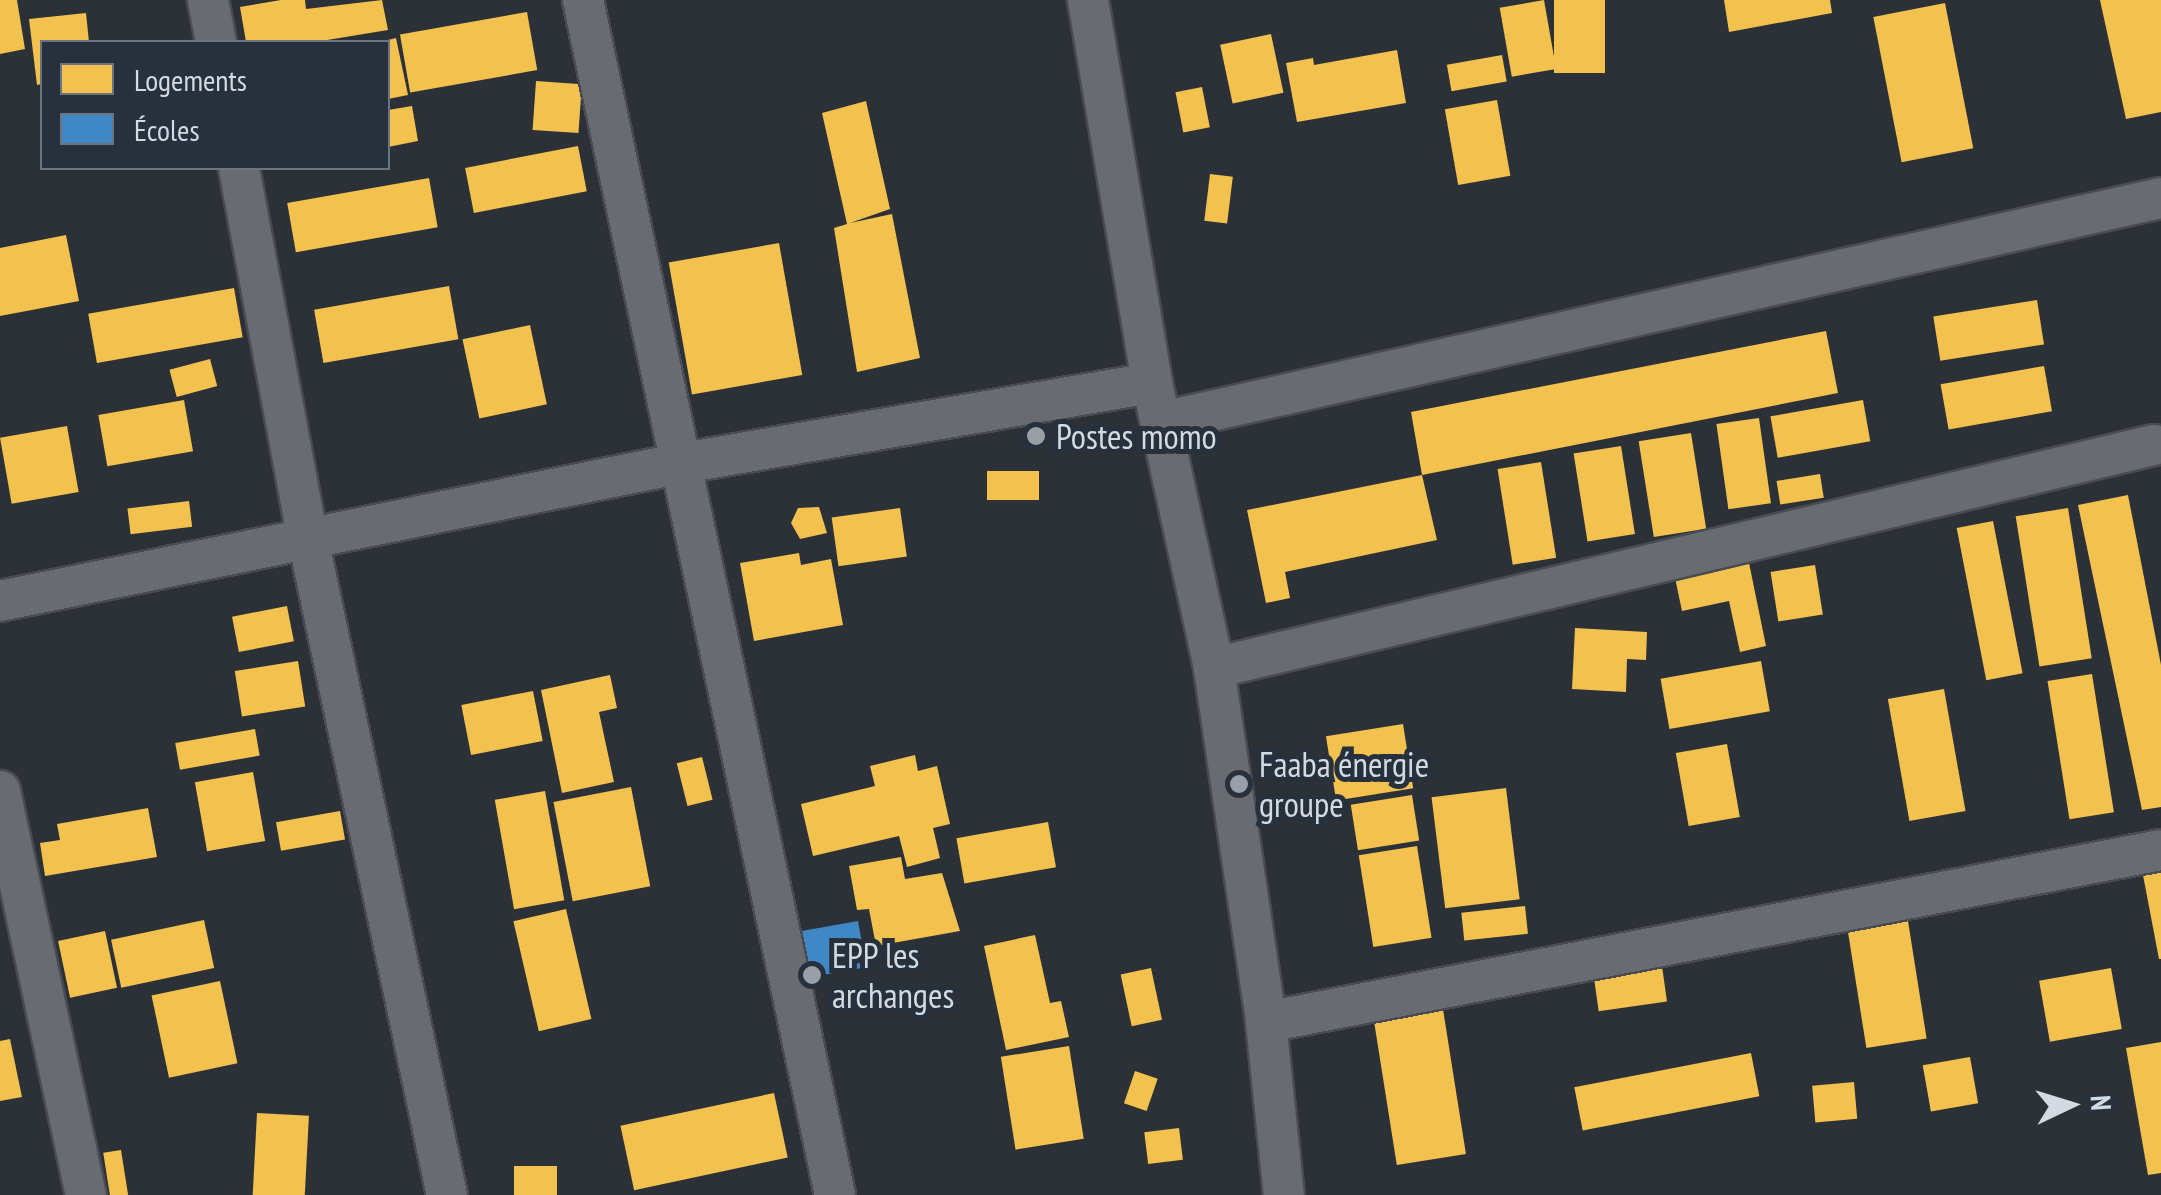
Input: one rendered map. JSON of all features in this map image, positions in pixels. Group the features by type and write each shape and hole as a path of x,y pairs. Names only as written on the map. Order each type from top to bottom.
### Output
{"street":[{"path":"208,0 216,40"},
{"path":"583,0 677,464 834,1195"},
{"path":"1088,0 1152,383 1214,668 1266,1022 1284,1195"},
{"path":"239,170 308,538 447,1195"},
{"path":"1162,422 2161,198"},
{"path":"0,601 677,464 1152,383"},
{"path":"1214,668 2154,445"},
{"path":"0,790 86,1195"},
{"path":"1266,1022 2161,850"}],"building: Logements":[{"path":"0,0 17,0 25,49 0,54"},
{"path":"305,0 306,9 382,0 388,30 327,40 246,40 240,7"},
{"path":"1544,0 1556,69 1512,77 1500,8"},
{"path":"1554,0 1605,0 1605,73 1554,73"},
{"path":"1724,0 1830,0 1832,13 1729,32"},
{"path":"2100,0 2161,0 2161,112 2126,119"},
{"path":"1945,3 1973,148 1902,162 1873,17"},
{"path":"527,12 537,70 410,93 400,34"},
{"path":"86,13 89,40 40,40 37,85 29,19"},
{"path":"1271,34 1283,93 1233,104 1220,45"},
{"path":"396,38 408,95 390,99 390,40"},
{"path":"1397,50 1406,103 1297,122 1286,63 1313,58 1314,65"},
{"path":"1502,55 1507,82 1452,91 1447,65"},
{"path":"536,81 582,84 578,133 533,130"},
{"path":"1202,87 1210,127 1183,132 1175,92"},
{"path":"1497,100 1510,176 1458,185 1445,109"},
{"path":"866,101 890,209 850,223 892,214 920,358 857,372 834,228 847,224 822,113"},
{"path":"412,106 418,141 390,147 390,110"},
{"path":"578,146 587,191 474,213 465,168"},
{"path":"1210,174 1233,177 1227,223 1204,221"},
{"path":"429,178 438,227 296,252 287,203"},
{"path":"66,235 79,301 0,316 0,248"},
{"path":"779,243 802,375 692,394 669,262"},
{"path":"449,286 458,339 323,363 314,310"},
{"path":"234,288 243,337 97,363 88,314"},
{"path":"2037,300 2044,344 1940,361 1933,316"},
{"path":"530,325 547,404 479,419 463,339"},
{"path":"1826,331 1838,393 1422,475 1411,412"},
{"path":"210,359 217,386 177,397 169,370"},
{"path":"2044,366 2052,411 1949,430 1941,384"},
{"path":"184,400 193,451 107,466 98,415"},
{"path":"1863,400 1870,441 1778,458 1770,416"},
{"path":"1759,418 1771,503 1728,509 1716,424"},
{"path":"67,426 79,492 12,504 0,438"},
{"path":"1691,433 1706,529 1654,537 1639,441"},
{"path":"1621,446 1635,534 1588,541 1574,454"},
{"path":"1541,462 1556,558 1513,565 1498,469"},
{"path":"987,471 1039,471 1039,500 987,500"},
{"path":"1820,474 1824,498 1780,505 1777,481"},
{"path":"1422,475 1437,540 1285,572 1290,598 1266,603 1247,510"},
{"path":"2128,495 2161,665 2161,807 2142,810 2078,505"},
{"path":"189,501 192,527 131,534 127,509"},
{"path":"819,507 827,533 800,539 791,523 798,508"},
{"path":"900,508 907,557 838,566 832,518"},
{"path":"2068,508 2092,658 2039,666 2016,516"},
{"path":"1993,521 2023,673 1986,680 1957,528"},
{"path":"799,553 801,565 831,559 843,625 754,641 740,563"},
{"path":"1748,558 1766,646 1740,652 1729,601 1682,611 1674,573"},
{"path":"1815,565 1823,614 1778,621 1771,572"},
{"path":"287,606 294,641 239,652 232,617"},
{"path":"1575,628 1647,632 1646,660 1627,659 1626,692 1572,689"},
{"path":"298,661 305,706 242,716 235,671"},
{"path":"1761,661 1770,711 1669,729 1661,679"},
{"path":"2092,674 2114,812 2069,819 2048,681"},
{"path":"610,675 617,708 599,712 614,782 562,793 541,690"},
{"path":"1944,689 1966,811 1909,821 1888,699"},
{"path":"533,691 543,741 471,755 461,705"},
{"path":"1403,724 1413,788 1336,800 1326,736"},
{"path":"255,729 260,756 180,770 175,743"},
{"path":"1727,744 1740,817 1689,826 1676,753"},
{"path":"915,755 918,771 937,766 950,824 933,828 940,858 907,867 899,836 813,856 801,804 875,786 870,766"},
{"path":"702,757 713,800 687,806 677,763"},
{"path":"253,772 265,841 207,851 195,782"},
{"path":"631,787 650,886 573,901 553,802"},
{"path":"1506,788 1520,899 1445,908 1432,797"},
{"path":"545,791 564,900 514,909 495,800"},
{"path":"1412,795 1419,840 1358,850 1351,805"},
{"path":"148,808 157,857 45,876 40,843 60,840 57,824"},
{"path":"340,811 345,840 281,851 276,822"},
{"path":"1048,822 1056,867 964,883 956,838"},
{"path":"1417,846 1432,938 1373,947 1359,855"},
{"path":"901,857 905,879 942,873 960,931 876,946 869,909 857,910 849,866"},
{"path":"2161,872 2161,959 2159,959 2143,875"},
{"path":"1525,906 1528,934 1464,941 1461,913"},
{"path":"566,909 591,1019 539,1031 513,921"},
{"path":"204,920 214,968 121,988 111,940"},
{"path":"1908,921 1927,1039 1866,1048 1848,931"},
{"path":"105,931 117,988 70,998 58,941"},
{"path":"1035,935 1050,1003 1061,1001 1069,1037 1006,1050 984,946"},
{"path":"1661,959 1667,1002 1599,1011 1593,969"},
{"path":"1151,968 1162,1020 1132,1026 1121,974"},
{"path":"2111,968 2122,1029 2050,1042 2039,981"},
{"path":"220,981 237,1063 169,1078 152,996"},
{"path":"1442,1003 1466,1154 1397,1165 1373,1014"},
{"path":"10,1039 22,1097 0,1101 0,1041"},
{"path":"2161,1042 2161,1173 2148,1175 2126,1048"},
{"path":"1069,1046 1084,1139 1016,1150 1001,1057"},
{"path":"1751,1053 1759,1096 1583,1131 1574,1087"},
{"path":"1970,1057 1978,1103 1931,1112 1923,1065"},
{"path":"1135,1071 1158,1079 1147,1111 1124,1103"},
{"path":"1854,1082 1857,1119 1815,1123 1812,1086"},
{"path":"774,1093 788,1158 634,1190 620,1126"},
{"path":"257,1113 309,1116 305,1195 253,1195"},
{"path":"1179,1128 1183,1160 1148,1164 1144,1132"},
{"path":"121,1150 128,1195 110,1195 103,1153"},
{"path":"514,1166 557,1166 557,1195 514,1195"}],"building: Écoles":[{"path":"858,921 866,967 804,978 796,932"}],"place":[{"name":"Postes momo","path":"1036,436"},
{"name":"Faaba énergie groupe","path":"1239,784"},
{"name":"EPP les archanges","path":"812,975"}]}
